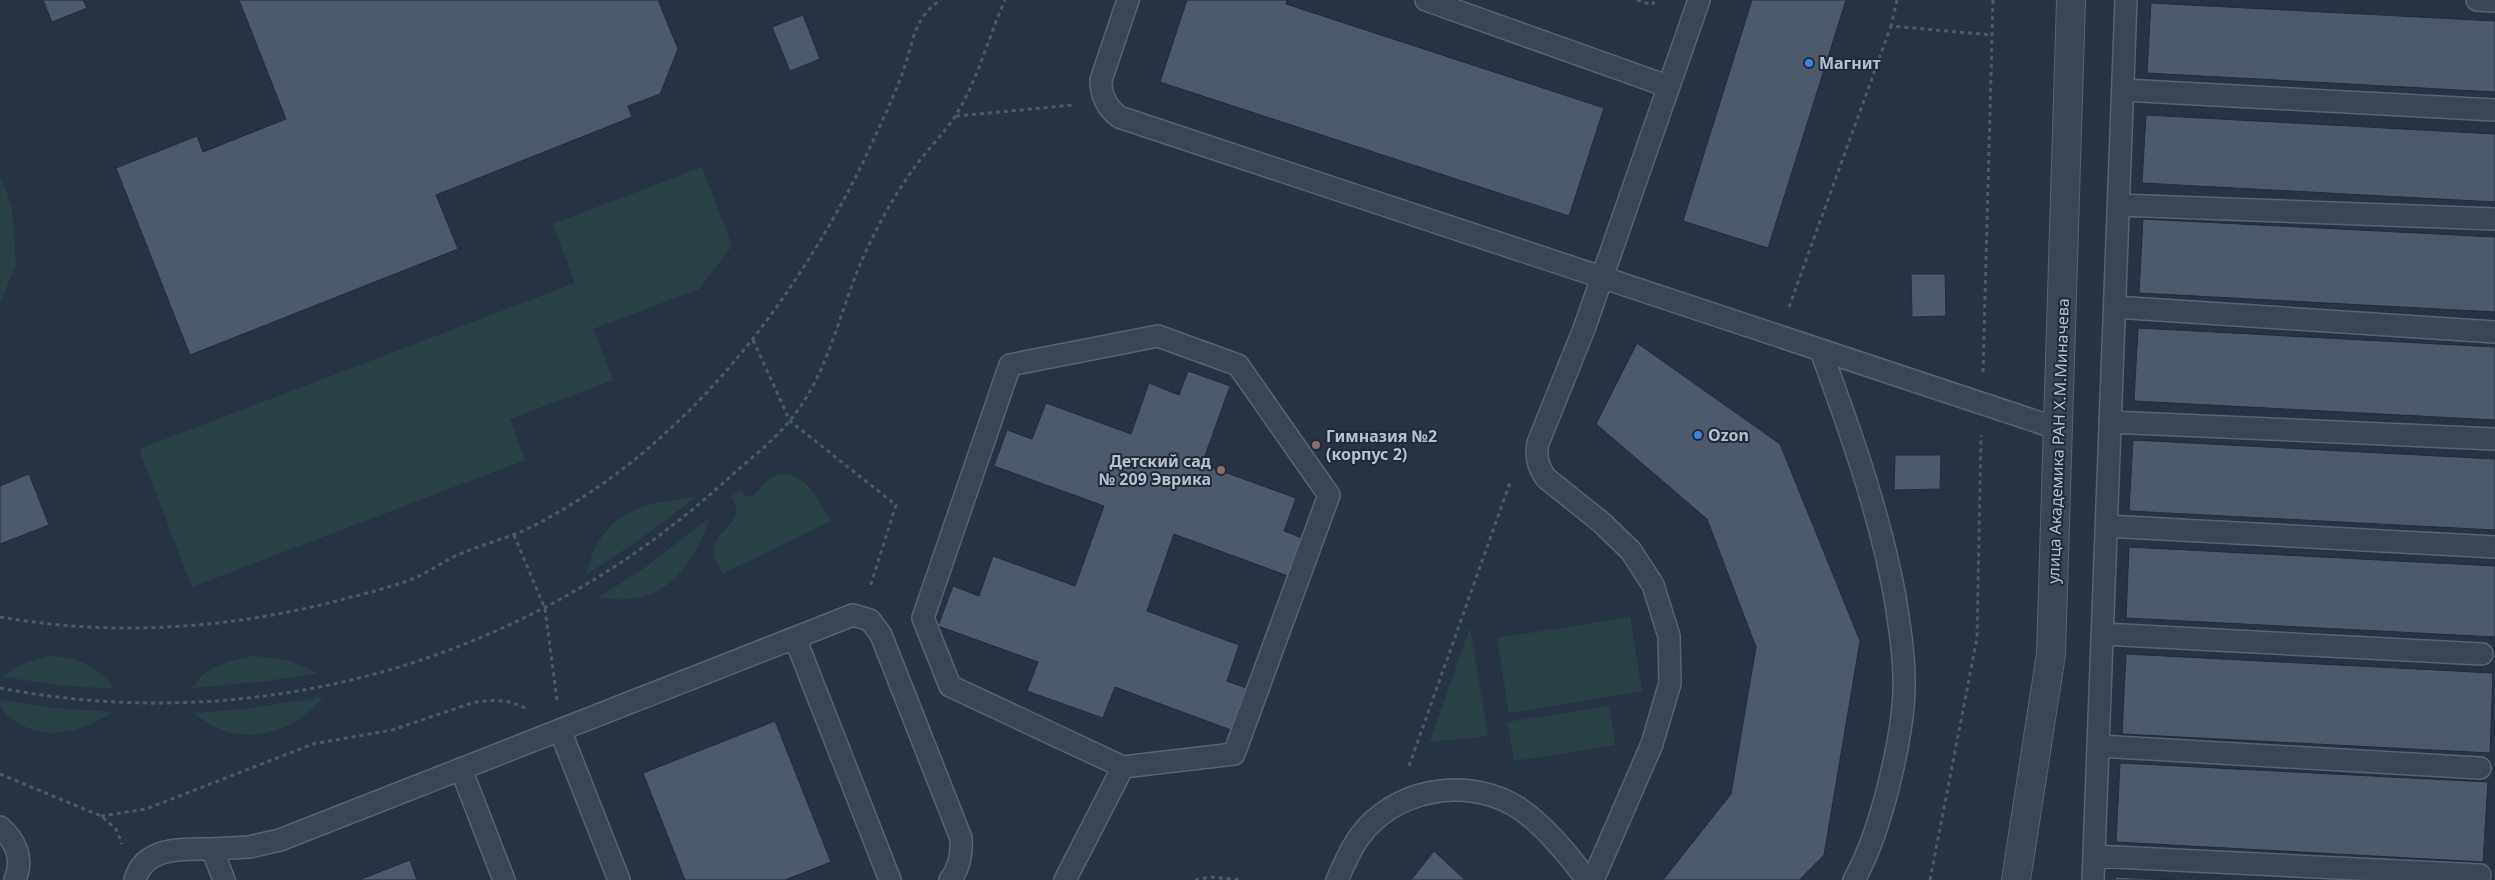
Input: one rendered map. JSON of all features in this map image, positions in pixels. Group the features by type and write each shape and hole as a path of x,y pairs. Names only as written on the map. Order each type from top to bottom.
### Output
{"street":[{"name":"улица Академика РАН Х.М.Миначева","path":"2016,880 2051,654 2071,0"}],"lane":[{"path":"1128,0 1101,80 1104,102 1110,110 1119,116 2059,429"},
{"path":"1426,0 1667,86"},
{"path":"1593,880 1652,744 1670,683 1669,636 1652,585 1631,551 1601,522 1546,478 1537,461 1538,443 1584,329 1667,86 1699,0"},
{"path":"2093,880 2126,0"},
{"path":"2477,0 2495,1"},
{"path":"2123,90 2495,110"},
{"path":"2119,205 2495,219"},
{"path":"2115,307 2495,332"},
{"path":"1158,336 1238,365 1329,495 1234,754 1123,767 950,686 923,618 1010,365 1158,336"},
{"path":"1821,351 1863,464 1876,509 1903,643 1904,691 1899,746 1871,843 1854,880"},
{"path":"2110,422 2495,439"},
{"path":"2106,526 2495,547"},
{"path":"135,880 143,863 153,855 250,847 280,840 853,615 860,616 876,625 881,634 961,838 962,852 957,869 950,880"},
{"path":"2103,634 2482,654"},
{"path":"795,638 890,880"},
{"path":"560,730 619,880"},
{"path":"2098,746 2480,768"},
{"path":"1065,880 1123,767"},
{"path":"461,769 504,880"},
{"path":"1337,880 1359,836 1371,823 1395,806 1424,793 1446,790 1470,790 1490,794 1513,804 1536,822 1587,880"},
{"path":"0,826 9,835 16,847 20,870 15,880"},
{"path":"212,849 224,880"},
{"path":"2094,856 2480,875"}],"path":[{"path":"0,617 28,622 153,628 245,621 297,612 392,586 430,570 452,558 514,535 569,505 640,454 695,406 754,340 785,297 824,233 872,144 903,72 922,18 941,0"},
{"path":"0,688 78,700 138,703 224,700 310,689 378,674 449,652 545,609 618,567 686,516 790,421 810,392 828,354 849,290 867,248 888,210 919,162 956,116 1005,0"},
{"path":"1637,0 1652,4 1656,0"},
{"path":"1778,335 1891,26 1896,0"},
{"path":"1930,880 1977,638 1993,0"},
{"path":"1891,26 1992,35"},
{"path":"956,116 1104,102"},
{"path":"754,340 790,421 896,505 860,616"},
{"path":"1395,806 1511,479 1520,465 1537,461"},
{"path":"514,535 545,609 560,730"},
{"path":"100,816 120,815 146,809 313,744 392,730 484,701 508,701 520,704 560,730"},
{"path":"0,774 100,816 116,829 125,853"},
{"path":"1195,880 1211,877 1241,880"}],"green space":[{"path":"702,167 732,246 699,289 593,329 613,380 510,419 525,460 192,587 139,449 575,283 553,224"},
{"path":"0,176 12,206 16,265 0,303"},
{"path":"778,474 788,474 797,477 811,489 831,521 722,574 714,554 714,547 717,540 734,518 736,512 735,505 731,497 739,491 746,496 753,496 768,480"},
{"path":"696,497 642,538 586,575 601,537 625,515 656,503"},
{"path":"710,517 694,554 671,582 657,591 640,597 621,599 599,597 646,567"},
{"path":"1630,617 1642,691 1509,713 1497,638"},
{"path":"1470,627 1488,736 1430,742"},
{"path":"48,656 68,658 86,664 101,674 115,689 59,685 3,677 19,665"},
{"path":"254,656 288,660 318,673 267,681 192,688 197,680 211,669 228,662"},
{"path":"323,697 310,711 295,722 278,730 262,734 244,735 227,731 210,724 194,713 246,709"},
{"path":"0,700 54,708 113,712 89,725 77,729 65,732 40,732 27,728 7,715"},
{"path":"1609,706 1615,745 1514,761 1507,722"}],"building":[{"path":"43,0 83,0 87,8 52,22"},
{"path":"239,0 658,0 678,49 660,94 628,106 632,117 436,195 458,249 190,355 116,168 197,136 203,152 286,119"},
{"path":"1187,0 1287,0 1286,4 1604,108 1569,216 1160,82"},
{"path":"1752,0 1846,0 1768,248 1683,221"},
{"path":"2151,3 2495,21 2495,92 2147,73"},
{"path":"803,15 820,59 790,71 772,27"},
{"path":"2146,115 2495,134 2495,202 2142,183"},
{"path":"2143,219 2495,237 2495,312 2139,293"},
{"path":"1911,274 1945,274 1946,316 1912,317"},
{"path":"2138,328 2495,347 2495,420 2134,401"},
{"path":"1637,343 1780,444 1860,641 1824,855 1799,880 1663,880 1731,794 1756,647 1707,519 1596,424"},
{"path":"1188,371 1230,386 1202,464 1296,498 1284,531 1302,538 1288,576 1174,534 1147,611 1239,645 1227,681 1246,688 1231,730 1115,687 1103,718 1027,691 1038,662 938,626 953,586 979,596 993,556 1075,586 1104,506 994,466 1007,430 1032,439 1046,403 1131,434 1149,383 1179,395"},
{"path":"2133,440 2495,459 2495,530 2129,511"},
{"path":"1895,455 1941,455 1940,489 1894,490"},
{"path":"29,474 49,525 0,544 0,486"},
{"path":"2129,547 2495,566 2495,637 2126,618"},
{"path":"2126,654 2493,673 2490,753 2122,734"},
{"path":"775,721 831,862 785,880 685,880 643,773"},
{"path":"2120,763 2488,782 2483,862 2116,842"},
{"path":"1434,851 1465,880 1411,880"},
{"path":"410,860 417,880 359,880"},
{"path":"2115,877 2175,880 2115,880"}],"place":[{"name":"Магнит","path":"1809,63"},
{"name":"Ozon","path":"1698,435"},
{"name":"Гимназия №2 (корпус 2)","path":"1316,445"},
{"name":"Детский сад № 209 Эврика","path":"1221,470"}]}
